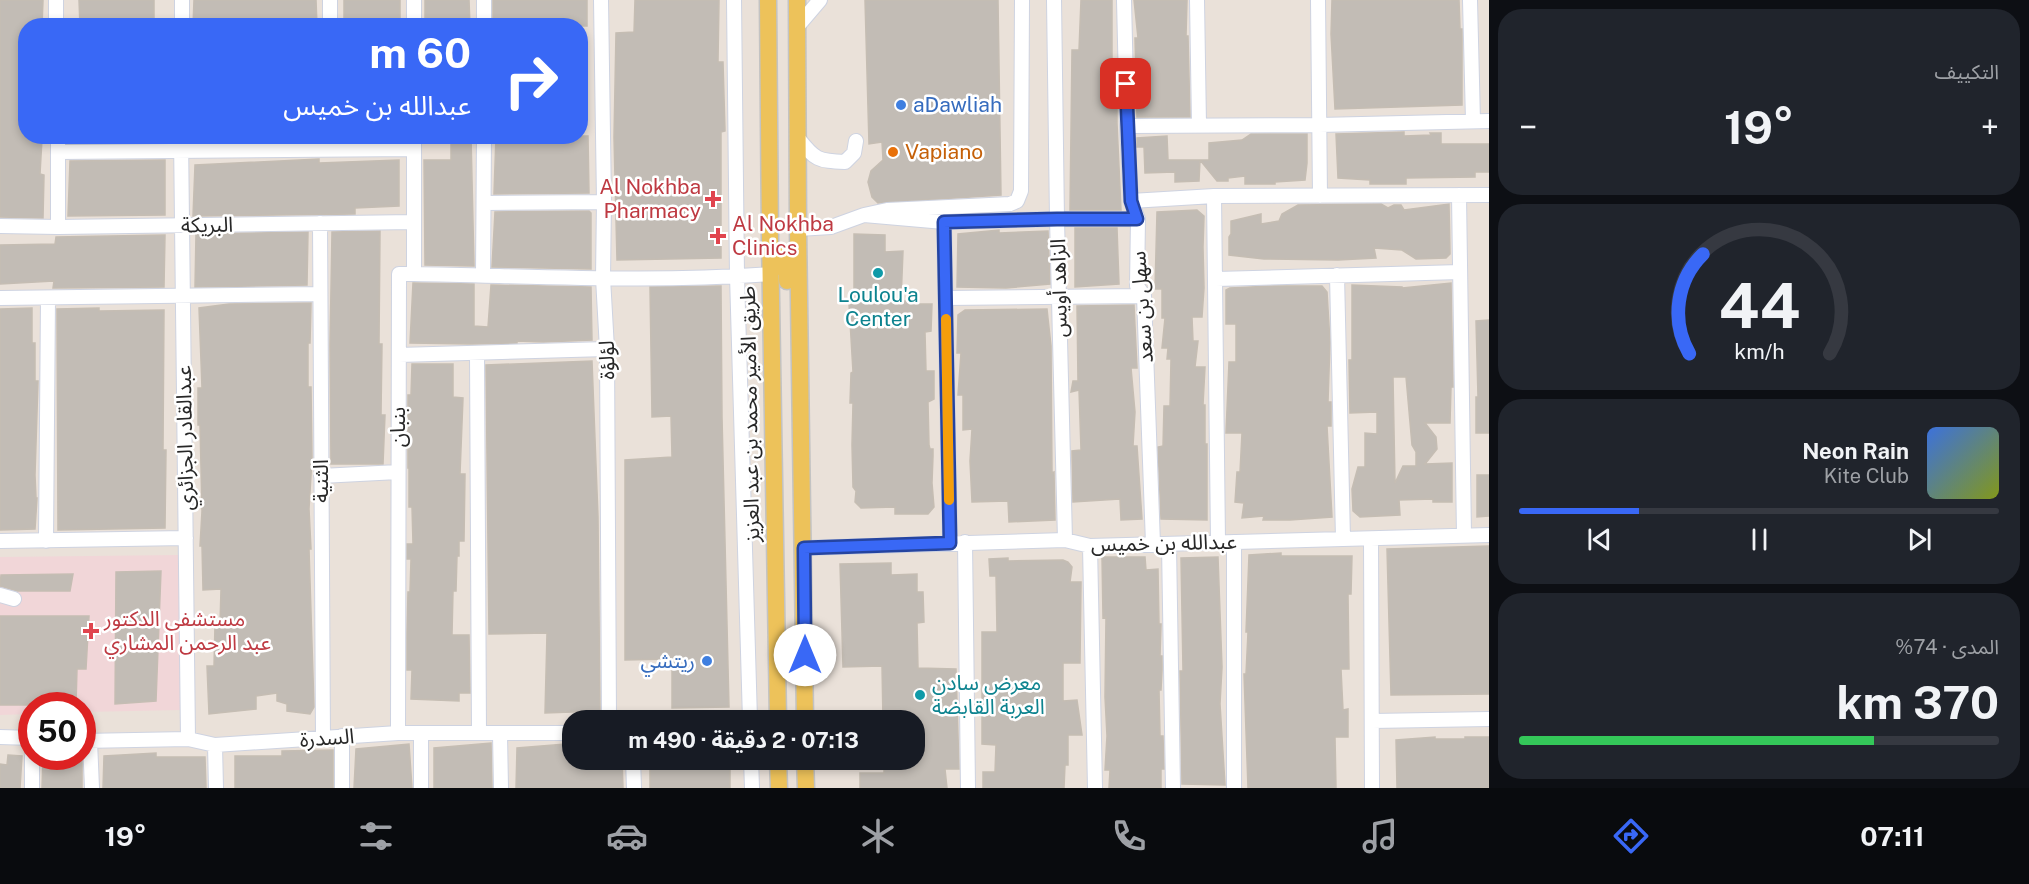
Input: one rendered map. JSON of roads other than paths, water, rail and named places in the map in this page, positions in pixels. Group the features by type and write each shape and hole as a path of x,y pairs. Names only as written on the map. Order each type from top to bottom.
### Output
{"main road":[{"name":"طريق الأمير محمد بن عبد العزيز","path":"768,0 778,710"},
{"path":"797,0 805,710"},
{"path":"770,274 775,266 776,256 784,254 787,259 789,306 800,334"},
{"path":"778,770 779,788"},
{"path":"805,770 806,788"}],"street":[{"path":"56,0 56,18"},
{"path":"182,0 182,18"},
{"path":"330,0 330,18"},
{"path":"414,0 414,18"},
{"path":"484,0 484,18"},
{"name":"لؤلؤة","path":"601,0 603,278 607,349 609,710"},
{"path":"734,0 737,276 750,710"},
{"path":"797,27 820,0"},
{"path":"798,229 831,227 887,210 1010,204 1017,201 1021,191 1022,0"},
{"name":"الزاهد أويس","path":"1054,0 1065,540"},
{"name":"سهل بن سعد","path":"1124,0 1126,126 1131,201 1137,219 1137,286 1144,296 1153,544"},
{"path":"1197,0 1199,124"},
{"path":"1318,0 1320,196"},
{"path":"1470,0 1473,121"},
{"path":"1126,126 1489,121"},
{"path":"798,138 812,157 838,162 845,162 854,153 855,141"},
{"path":"58,144 58,227"},
{"name":"عبدالقادر الجزائري","path":"181,144 188,739"},
{"path":"58,152 181,152 313,144"},
{"path":"414,144 414,274 603,278 770,274"},
{"path":"483,275 484,144"},
{"path":"1459,195 1464,536"},
{"path":"1131,201 1214,196 1489,195"},
{"path":"1214,196 1218,542"},
{"path":"484,203 604,202"},
{"path":"864,216 944,222 1137,219"},
{"name":"البريكة","path":"0,226 414,222"},
{"path":"944,222 950,543"},
{"name":"الثنية","path":"320,223 323,739"},
{"path":"1216,279 1460,272"},
{"name":"بنبان","path":"398,733 399,274 414,274"},
{"path":"1337,274 1343,539"},
{"path":"0,298 320,294"},
{"path":"946,298 1144,296"},
{"path":"46,541 48,298"},
{"path":"399,355 607,349"},
{"path":"477,354 479,733"},
{"path":"321,476 398,472"},
{"name":"عبدالله بن خميس","path":"804,548 1065,540 1090,546 1169,545 1489,535"},
{"path":"0,541 186,538"},
{"path":"1371,539 1372,788"},
{"path":"965,542 968,788"},
{"path":"1234,542 1234,788"},
{"path":"1169,545 1173,788"},
{"path":"1090,546 1095,788"},
{"path":"0,595 14,599"},
{"path":"1372,721 1489,719"},
{"name":"السدرة","path":"96,741 188,739 215,745 398,733 562,733"},
{"path":"421,734 422,788"},
{"path":"500,734 501,788"},
{"path":"342,736 342,788"},
{"path":"0,737 18,738"},
{"path":"215,745 216,788"},
{"path":"32,770 32,788"},
{"path":"90,770 92,788"},
{"path":"633,770 634,788"},
{"path":"751,770 752,788"}],"place":[{"name":"aDawliah","path":"901,105"},
{"name":"Vapiano","path":"893,152"},
{"name":"Al Nokhba Pharmacy","path":"713,199"},
{"name":"Al Nokhba Clinics","path":"718,236"},
{"name":"Loulou'a Center","path":"878,273"},
{"name":"مستشفى الدكتور عبد الرحمن المشاري","path":"91,631"},
{"name":"ريتشي","path":"707,661"},
{"name":"معرض سادن العربة القابضة","path":"920,695"}]}
